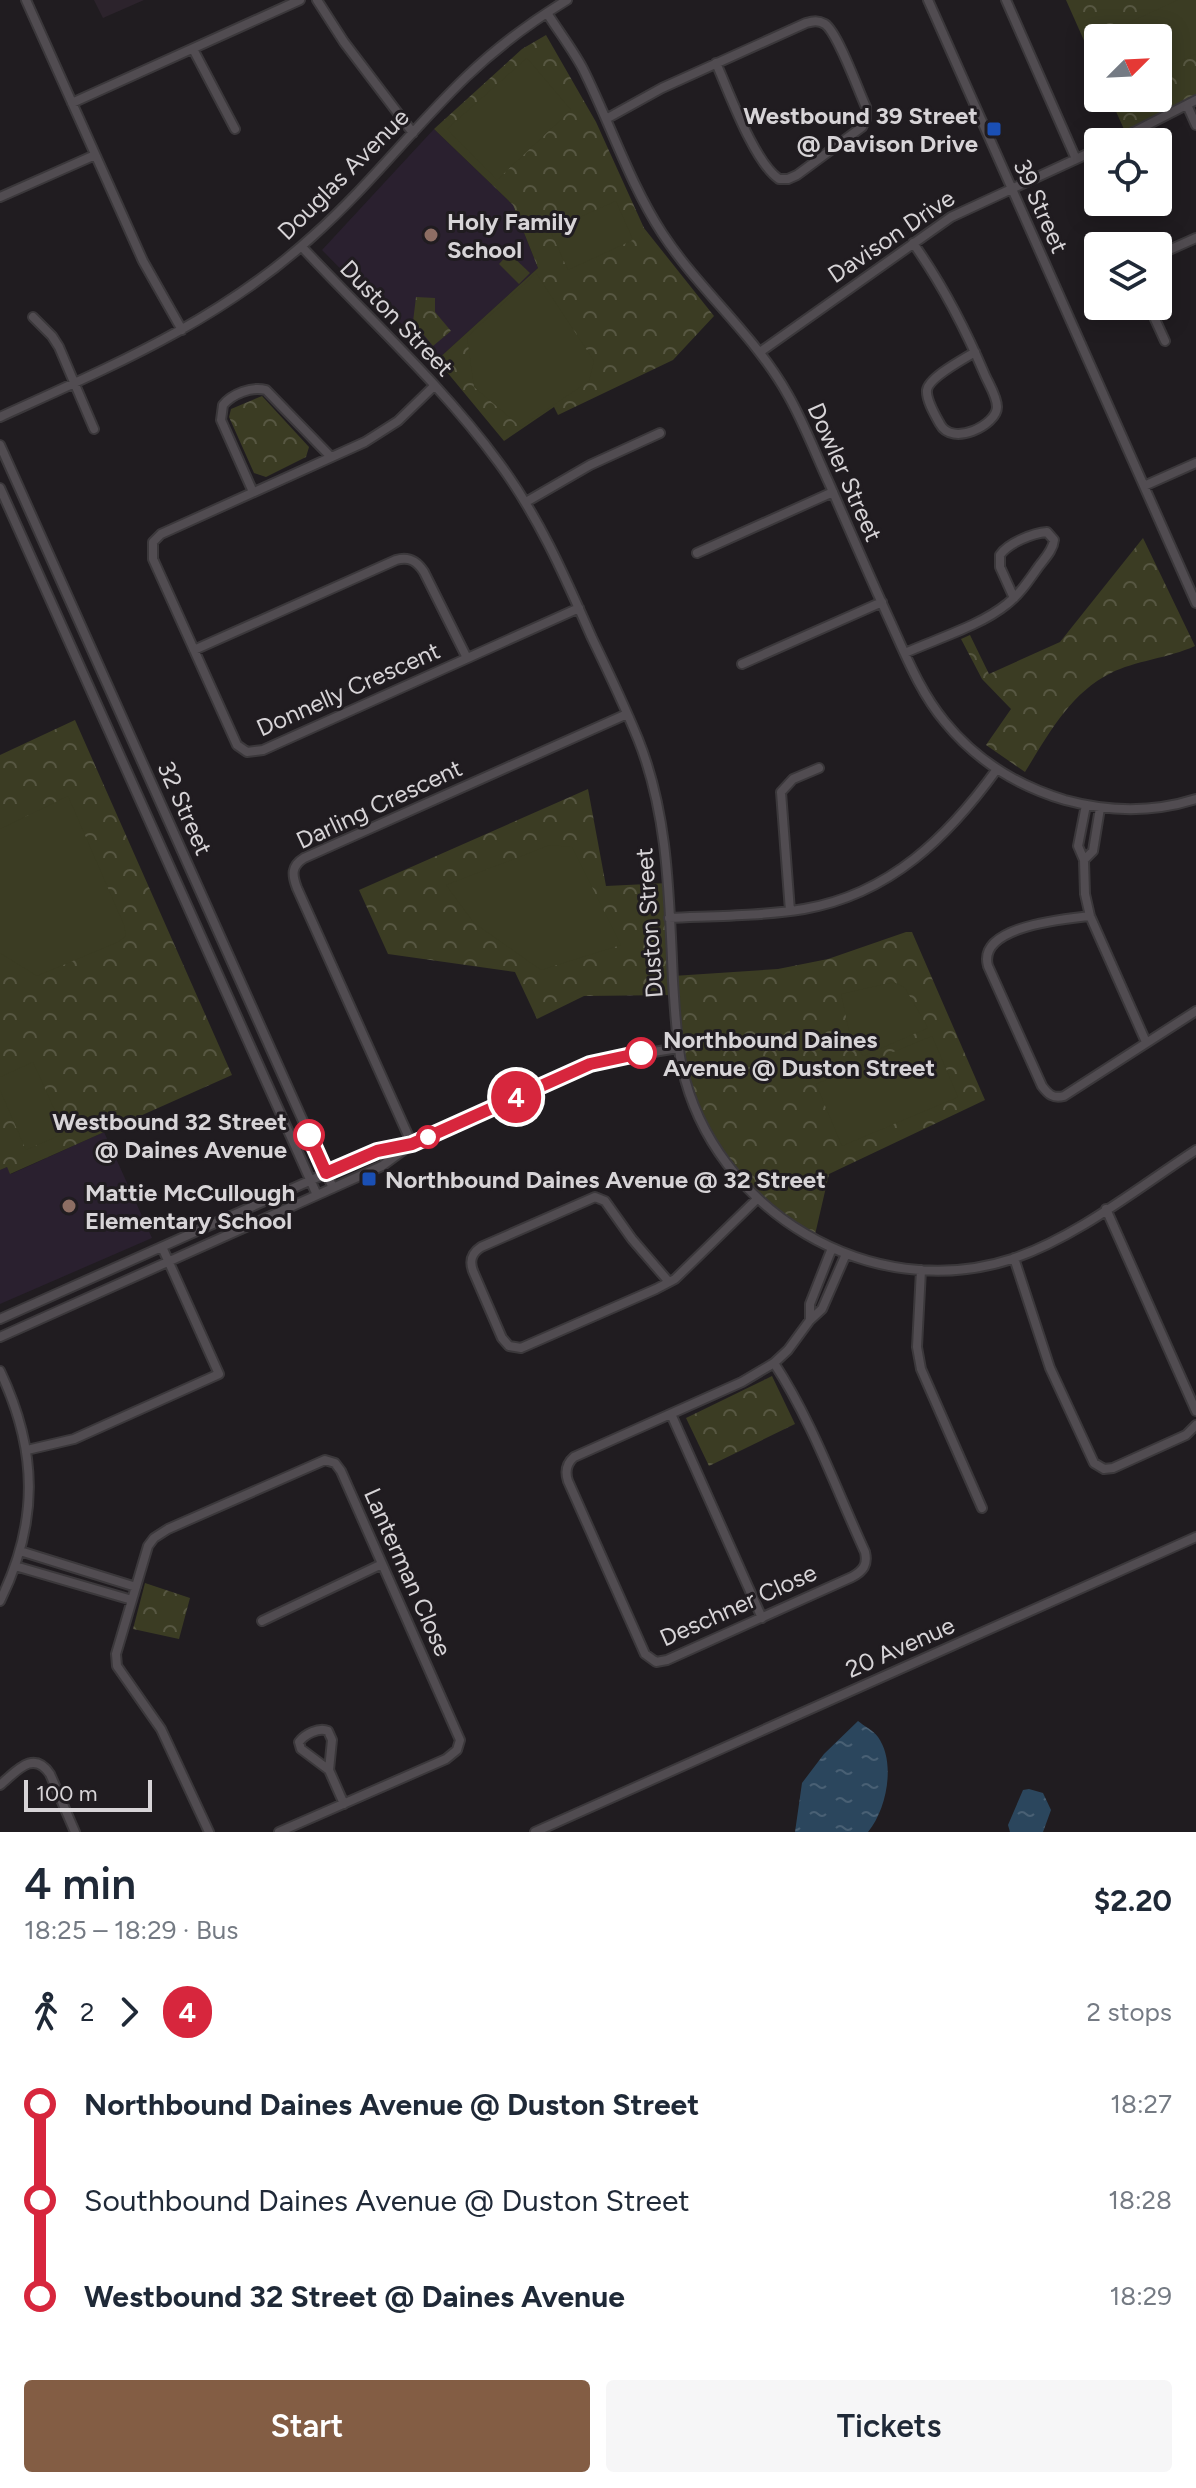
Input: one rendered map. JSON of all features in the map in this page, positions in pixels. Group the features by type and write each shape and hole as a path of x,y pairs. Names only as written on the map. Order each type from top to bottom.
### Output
{"street":[{"path":"26,0 143,261 182,330"},
{"path":"72,103 300,0"},
{"path":"317,0 344,42 413,133"},
{"name":"Douglas Avenue","path":"0,417 182,330 246,289 302,247 350,201 465,77 508,41 567,0"},
{"name":"39 Street","path":"928,0 1196,603"},
{"path":"1006,0 1076,159"},
{"name":"Dowler Street","path":"547,13 582,67 642,198 663,235 760,352 795,408 905,653 944,722 997,769 1039,791 1100,808 1128,810 1164,807 1196,799"},
{"path":"606,119 716,63 806,23 821,22 834,36 866,107 866,119 858,130 792,178 779,179 768,169 751,141 716,63"},
{"path":"193,49 235,129"},
{"path":"1142,128 1196,100"},
{"path":"1187,105 1196,125"},
{"path":"0,197 95,155"},
{"name":"Davison Drive","path":"760,352 951,217 1084,155"},
{"path":"1172,249 1196,238"},
{"path":"913,243 948,296 975,352 996,401 995,415 988,423 953,435 942,428 928,398 928,387 932,380 975,352"},
{"name":"Duston Street","path":"302,247 482,441 526,502 551,547 627,714 656,796 665,842 678,1048 692,1101 711,1141 731,1171 757,1199 784,1221 846,1254 884,1265 921,1270 974,1267 1014,1258 1061,1238 1196,1150"},
{"path":"33,317 52,336 94,429"},
{"path":"1155,320 1165,341"},
{"name":"Donnelly Crescent","path":"434,386 387,429 161,534 153,542 153,559 234,740 243,750 251,753 263,750 579,608"},
{"path":"253,492 221,420 223,405 231,398 257,388 266,390 331,457"},
{"path":"526,502 590,465 660,433"},
{"name":"32 Street","path":"0,445 333,1188"},
{"path":"1144,486 1196,463"},
{"name":"32 Street","path":"0,488 317,1195"},
{"path":"697,553 833,492"},
{"path":"905,653 996,612 1014,598 1052,549 1054,540 1047,532 1001,552 1000,567 1014,598"},
{"path":"194,650 403,558 413,559 424,572 467,658"},
{"path":"742,664 882,602"},
{"name":"Darling Crescent","path":"412,1144 297,888 293,870 304,858 627,714"},
{"path":"790,911 781,792 793,779 819,768"},
{"path":"669,918 790,911 850,896 910,863 953,825 997,769"},
{"path":"1086,805 1078,846 1084,860 1085,894 1090,916 1146,1042"},
{"path":"1084,860 1093,851 1100,808"},
{"path":"1090,916 1022,928 993,944 987,960 1042,1086 1052,1096 1064,1096 1196,1011"},
{"path":"0,1337 382,1166 412,1144 590,1064 678,1048"},
{"path":"0,1319 377,1151 412,1144"},
{"path":"669,1282 605,1201 595,1197 481,1247 474,1252 471,1261 502,1338 517,1349 669,1282 757,1199"},
{"path":"1106,1209 1196,1411"},
{"path":"27,1450 74,1439 219,1374 162,1247"},
{"name":"Deschner Close","path":"810,1320 810,1304 832,1248"},
{"name":"Deschner Close","path":"774,1363 798,1404 865,1552 864,1568 762,1618 664,1662 656,1662 648,1658 568,1481 566,1469 574,1457 742,1382 774,1363 822,1309 846,1254"},
{"path":"1014,1258 1047,1360 1094,1463 1104,1469 1113,1468 1186,1435 1196,1425"},
{"path":"921,1270 917,1347 921,1369 982,1508"},
{"path":"0,1371 27,1450 30,1496 20,1551 0,1601"},
{"path":"671,1414 762,1618"},
{"name":"Lanterman Close","path":"209,1832 161,1729 117,1666 116,1654 148,1546 157,1535 325,1460 335,1463 341,1471 460,1740 457,1750 446,1759 279,1832"},
{"name":"20 Avenue","path":"535,1832 1196,1537"},
{"path":"20,1551 136,1587"},
{"path":"262,1621 382,1564"},
{"path":"15,1566 132,1600"},
{"path":"329,1770 299,1745 304,1737 321,1729 332,1737 329,1770 344,1804"},
{"path":"0,1785 27,1764 39,1763 50,1774 75,1832"}],"shaded area":[{"path":"94,0 144,0 103,18"},
{"name":"Holy Family School","path":"434,129 513,205 538,268 437,360 402,324 379,308 322,250"},
{"name":"Mattie McCullough Elementary School","path":"104,1132 152,1238 0,1304 0,1170 7,1167 11,1174"}],"green space":[{"path":"1066,0 1196,0 1196,100 1142,128 1123,128 1116,112 1172,112 1172,24 1084,24 1084,40"},
{"path":"1178,0 1196,0 1196,54 1172,65 1172,24 1126,24"},
{"path":"546,35 596,122 644,228 714,316 673,360 558,415 554,407 504,441 437,360 538,268 513,205 434,129 522,49"},
{"path":"527,58 571,110 497,180 447,129"},
{"path":"616,201 633,240 568,270 550,230"},
{"path":"509,253 530,273 519,284 499,264"},
{"path":"536,273 594,361 589,381 521,427 474,387 467,337"},
{"path":"416,297 435,298 435,312 451,331 433,346 413,322"},
{"path":"262,396 309,447 306,457 266,477 254,473 229,417 231,409"},
{"path":"1143,538 1195,646 1120,669 1096,681 1061,716 1025,772 986,745 1011,709 982,679 961,639 970,635 989,674 1060,642"},
{"path":"75,720 232,1075 10,1174 7,1167 0,1170 0,755"},
{"path":"588,789 606,886 668,883 673,976 778,969 828,959 912,932 985,1100 829,1174 814,1239 757,1199 711,1141 682,1068 674,995 584,996 537,1019 515,972 388,954 359,890"},
{"path":"68,796 126,936 37,976 0,953 0,829"},
{"path":"550,845 572,847 621,945 541,970 474,923 446,885"},
{"path":"894,982 905,988 928,1028 863,1056 850,1035 841,994"},
{"path":"932,1036 958,1097 842,1146 816,1084"},
{"path":"33,1062 65,1133 26,1150 0,1090 0,1077"},
{"path":"772,1376 795,1424 709,1466 686,1418"},
{"path":"145,1583 190,1598 179,1639 133,1629"}],"water":[{"path":"858,1721 878,1737 887,1759 887,1785 875,1822 868,1832 795,1832 802,1783 824,1754"},
{"path":"1023,1790 1043,1793 1051,1810 1043,1832 1010,1832 1008,1825"}],"bus line":[{"name":"4","path":"309,1135 326,1173 377,1151 412,1144 590,1064 641,1053"}],"place":[{"name":"Westbound 39 Street @ Davison Drive","path":"994,129"},
{"name":"Holy Family School","path":"431,235"},
{"name":"Northbound Daines Avenue @ Duston Street","path":"641,1053"},
{"name":"Westbound 32 Street @ Daines Avenue","path":"309,1135"},
{"name":"Northbound Daines Avenue @ 32 Street","path":"369,1179"},
{"name":"Mattie McCullough Elementary School","path":"69,1206"}]}
